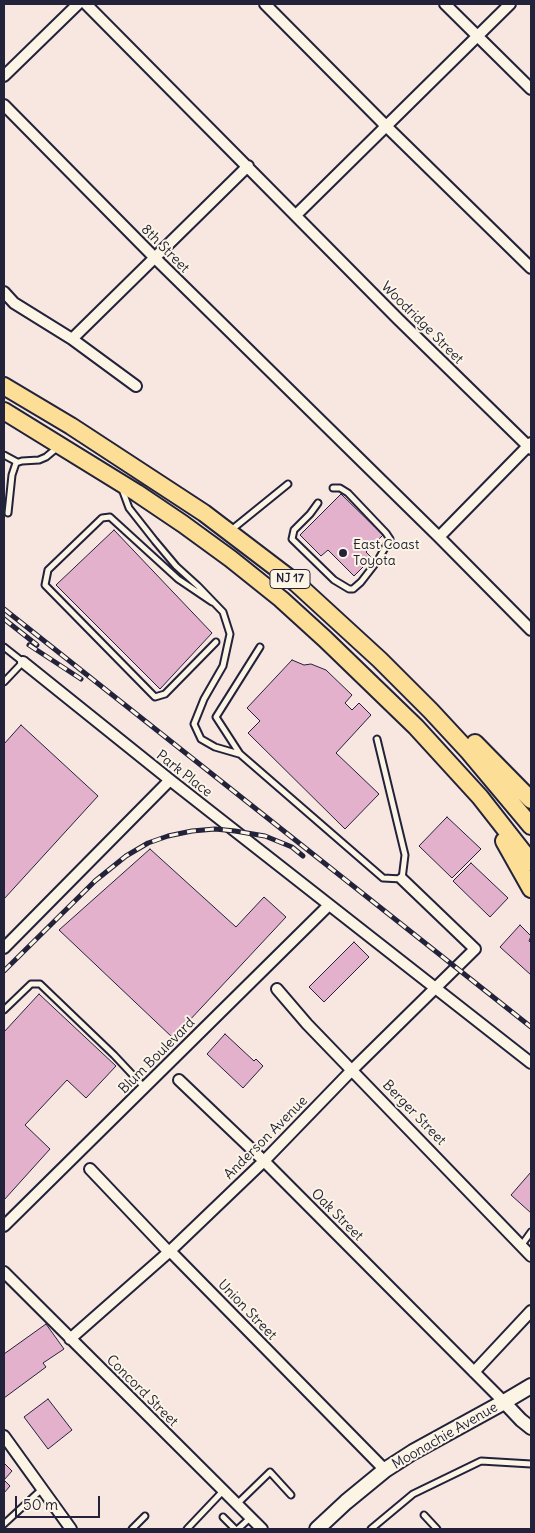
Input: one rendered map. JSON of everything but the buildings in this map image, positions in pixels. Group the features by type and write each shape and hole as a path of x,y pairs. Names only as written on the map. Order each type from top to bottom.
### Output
{"highway":[{"name":"NJ 17","path":"4,386 71,426 230,532 296,583 380,660 470,752 531,826"},
{"name":"NJ 17","path":"4,412 60,445 183,524 231,559 281,600 325,639 416,727 480,797 531,862"},
{"path":"380,660 471,740 531,800"},
{"path":"480,797 531,889"}],"main road":[{"name":"Moonachie Avenue","path":"317,1529 385,1470 413,1452 531,1386"}],"street":[{"path":"4,76 78,4"},
{"name":"Woodridge Street","path":"86,4 398,319 530,446"},
{"path":"264,4 531,268"},
{"path":"445,4 531,89"},
{"path":"296,215 510,4"},
{"name":"8th Street","path":"4,105 154,258 439,537 531,630"},
{"path":"72,339 248,166"},
{"path":"4,292 14,303 72,339 136,386"},
{"path":"439,537 530,446"},
{"name":"Park Place","path":"23,662 531,1064"},
{"path":"4,948 170,780"},
{"name":"Anderson Avenue","path":"70,1339 170,1251 264,1161 353,1069 475,949 402,879"},
{"name":"Blum Boulevard","path":"4,1226 329,905"},
{"name":"Berger Street","path":"277,989 308,1024 531,1256"},
{"name":"Oak Street","path":"179,1080 264,1161 504,1402"},
{"name":"Union Street","path":"90,1169 166,1249 385,1470"},
{"name":"Concord Street","path":"4,1272 262,1529"},
{"path":"474,1372 531,1311"},
{"path":"504,1402 531,1428"},
{"path":"4,1436 71,1529"}],"lane":[{"path":"4,455 17,462 39,460 46,457 60,445"},
{"path":"8,513 12,475 17,462"},
{"path":"119,482 129,508 176,566 223,612 230,634 223,666 204,698 194,724 201,739 215,747 240,754"},
{"path":"230,532 288,484"},
{"path":"318,503 294,530 292,539 334,580 349,589 353,589 378,560 390,539 348,493 340,488 333,488"},
{"path":"212,602 178,579 110,517 102,518 48,570 45,585 155,697 165,694 216,642"},
{"path":"4,647 23,662 4,682"},
{"path":"260,647 216,717 240,754 383,878 402,879 405,856 377,738"},
{"path":"4,1010 31,984 40,984 108,1048 144,1088"},
{"path":"521,1246 531,1232"},
{"path":"371,1529 413,1494 481,1461 531,1464"},
{"path":"236,1504 270,1472 291,1495"},
{"path":"4,1524 42,1489"},
{"path":"187,1529 223,1491"},
{"path":"424,1515 437,1529"},
{"path":"132,1529 145,1516"},
{"path":"223,1517 236,1529 250,1518"}],"railway":[{"path":"4,609 531,1027"},
{"path":"4,619 37,645"},
{"path":"29,645 81,679"},
{"path":"4,971 95,881 126,856 148,843 168,836 215,829 265,836 292,847 303,856"}],"place":[{"name":"East Coast Toyota","path":"343,553"}]}
